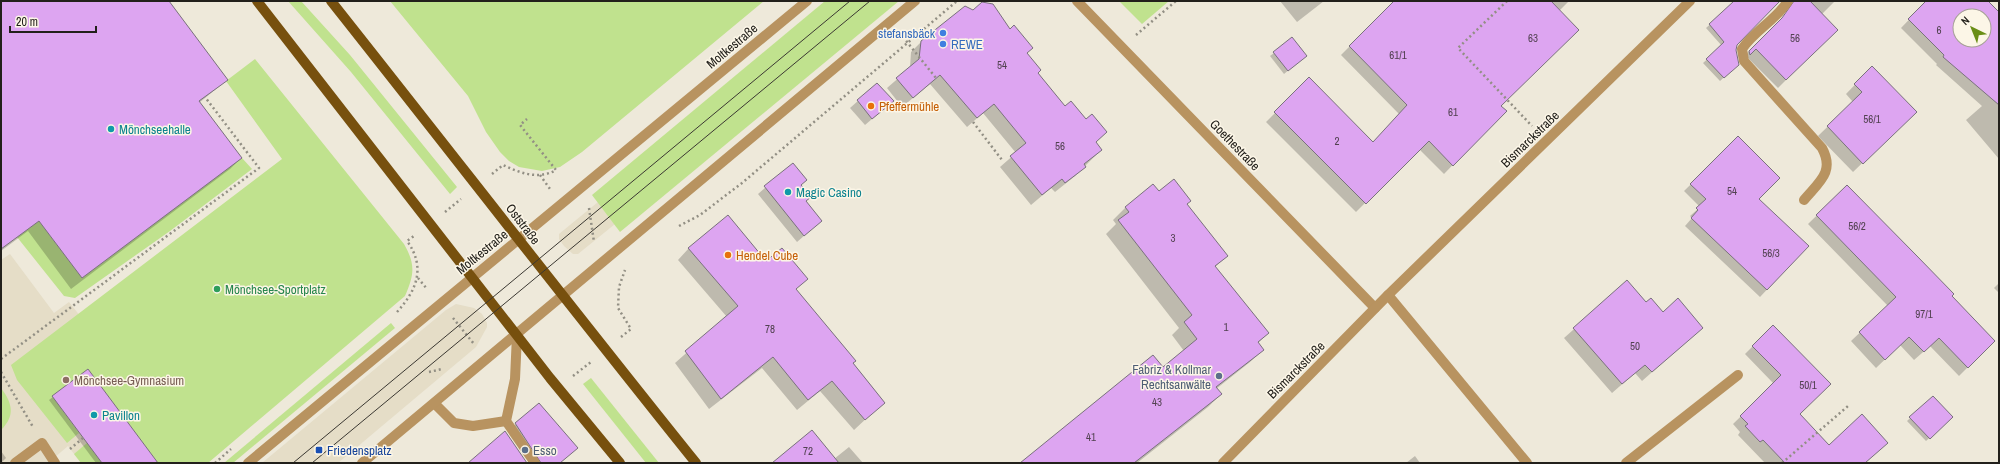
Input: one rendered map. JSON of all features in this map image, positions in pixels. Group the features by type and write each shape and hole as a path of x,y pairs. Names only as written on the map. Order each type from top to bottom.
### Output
{"main road":[{"path":"257,1 550,378 618,463"},
{"name":"Oststraße","path":"331,1 478,186 562,296 696,463"}],"street":[{"name":"Moltkestraße","path":"248,463 806,1"},
{"path":"362,463 435,404 619,247 915,1"},
{"name":"Goethestraße","path":"1076,1 1375,308"},
{"name":"Bismarckstraße","path":"1223,463 1388,295 1690,1"},
{"path":"1788,1 1783,8 1748,39 1742,49 1744,61 1822,148 1828,159 1825,175 1804,200"},
{"path":"1388,295 1527,463"},
{"path":"517,335 514,379 506,422 536,463"},
{"path":"1626,463 1738,375"},
{"path":"435,404 454,423 473,426 506,422"},
{"path":"15,463 42,443 55,463"}],"path":[{"path":"672,230 700,215 742,183 957,1"},
{"path":"1122,47 1176,1"},
{"path":"1507,1 1458,48 1546,141"},
{"path":"890,22 908,42 936,78"},
{"path":"1,359 259,168 205,97"},
{"path":"395,313 409,299 418,278 417,258 407,241 503,165 522,174 540,175 548,174 556,170 520,125 527,119"},
{"path":"973,122 1002,160"},
{"path":"561,204 572,217 589,204 594,244 608,234 619,247"},
{"path":"1,372 12,388 42,443"},
{"path":"1782,463 1848,406"},
{"path":"69,450 83,438"},
{"path":"215,463 233,448"}],"shaded area":[{"path":"598,202 615,224 578,254 573,254 559,239 559,234"},
{"name":"Mönchsee-Gymnasium","path":"10,254 54,313 69,302 197,463 81,463 68,446 48,463 1,463 1,260"},
{"path":"456,304 474,308 482,314 487,323 487,327 476,347 338,463 262,463 446,310"}],"green space":[{"path":"288,1 301,1 350,55 457,187 450,194 351,72"},
{"path":"390,1 764,1 582,152 560,167 542,171 519,167 509,161 500,152 486,132 468,96"},
{"path":"825,1 899,1 620,232 592,195"},
{"path":"1119,1 1169,1 1142,24"},
{"path":"255,59 404,244 412,264 412,276 405,296 208,463 158,463 88,369 52,396 79,433 67,443 17,380 11,365 282,159 226,81"},
{"path":"242,158 252,169 170,231 75,298 64,296 17,237 39,221 82,278"},
{"path":"391,323 395,328 233,463 224,463"},
{"path":"591,378 659,463 646,463 583,384"},
{"path":"1,388 8,399 11,410 9,420 1,430"},
{"path":"87,443 102,463 81,463 74,454"}],"building":[{"name":"Mönchseehalle","path":"1,1 169,1 228,80 199,101 242,158 82,278 39,221 1,249"},
{"path":"1394,1 1551,1 1579,30 1501,106 1507,111 1453,166 1429,141 1366,204 1274,112 1309,77 1373,142 1407,105 1349,46"},
{"path":"1734,1 1780,1 1737,45 1736,50 1739,65 1724,78 1706,59 1724,42 1709,24"},
{"path":"1794,1 1810,1 1838,30 1786,80 1756,49 1750,55 1749,51 1782,18"},
{"path":"1926,1 1988,1 1999,12 1999,105 1943,57 1944,55 1908,19"},
{"path":"982,2 993,4 1010,29 1014,25 1033,48 1027,53 1041,70 1038,73 1065,106 1071,101 1086,119 1092,114 1107,132 1096,142 1102,150 1084,164 1086,167 1065,183 1062,179 1042,195 1010,156 1026,143 994,104 977,118 940,75 913,98 896,78 919,59 921,41 965,6 973,10"},
{"path":"1292,37 1307,56 1288,71 1273,52"},
{"path":"1872,66 1917,112 1863,164 1827,126 1862,92 1854,84"},
{"path":"877,83 894,101 872,119 857,100"},
{"path":"1738,136 1780,178 1759,199 1809,246 1767,290 1691,218 1698,210 1696,208 1706,199 1690,184"},
{"name":"Magic Casino","path":"793,163 807,180 801,185 811,197 806,201 822,221 804,236 764,186"},
{"path":"1174,179 1191,201 1187,204 1228,256 1215,266 1269,333 1258,342 1264,350 1216,387 1222,394 1134,463 1020,463 1153,355 1163,367 1197,339 1184,322 1192,315 1118,220 1129,212 1125,207 1153,184 1159,191"},
{"path":"1847,185 1954,294 1952,296 1995,341 1968,368 1939,338 1924,352 1909,337 1885,360 1859,332 1896,297 1816,215"},
{"path":"728,215 766,261 782,248 808,279 796,289 856,361 853,363 885,403 865,420 832,381 808,400 773,357 721,399 685,351 738,306 688,248"},
{"path":"1627,280 1646,302 1651,298 1663,312 1678,298 1703,328 1652,372 1645,365 1622,384 1573,328"},
{"path":"1773,325 1831,384 1800,414 1829,445 1862,414 1888,443 1865,463 1785,463 1763,440 1760,442 1745,426 1748,424 1740,416 1781,375 1752,346"},
{"name":"Pavillon","path":"88,369 158,463 102,463 52,396"},
{"path":"1933,396 1953,417 1930,439 1909,417"},
{"path":"539,403 578,448 560,463 541,463 515,423"},
{"path":"812,430 839,463 772,463"},
{"path":"505,431 527,463 468,463"}],"tram line":[{"path":"293,463 850,1"},
{"path":"312,463 870,1"}],"place":[{"name":"stefansbäck","path":"943,33"},
{"name":"REWE","path":"943,44"},
{"name":"Pfeffermühle","path":"871,106"},
{"name":"Mönchseehalle","path":"111,129"},
{"name":"Magic Casino","path":"788,192"},
{"name":"Hendel Cube","path":"728,255"},
{"name":"Mönchsee-Sportplatz","path":"217,289"},
{"name":"Fabriz & Kollmar Rechtsanwälte","path":"1219,376"},
{"name":"Mönchsee-Gymnasium","path":"66,380"},
{"name":"Pavillon","path":"94,415"},
{"name":"Friedensplatz","path":"319,450"},
{"name":"Esso","path":"525,450"}]}
